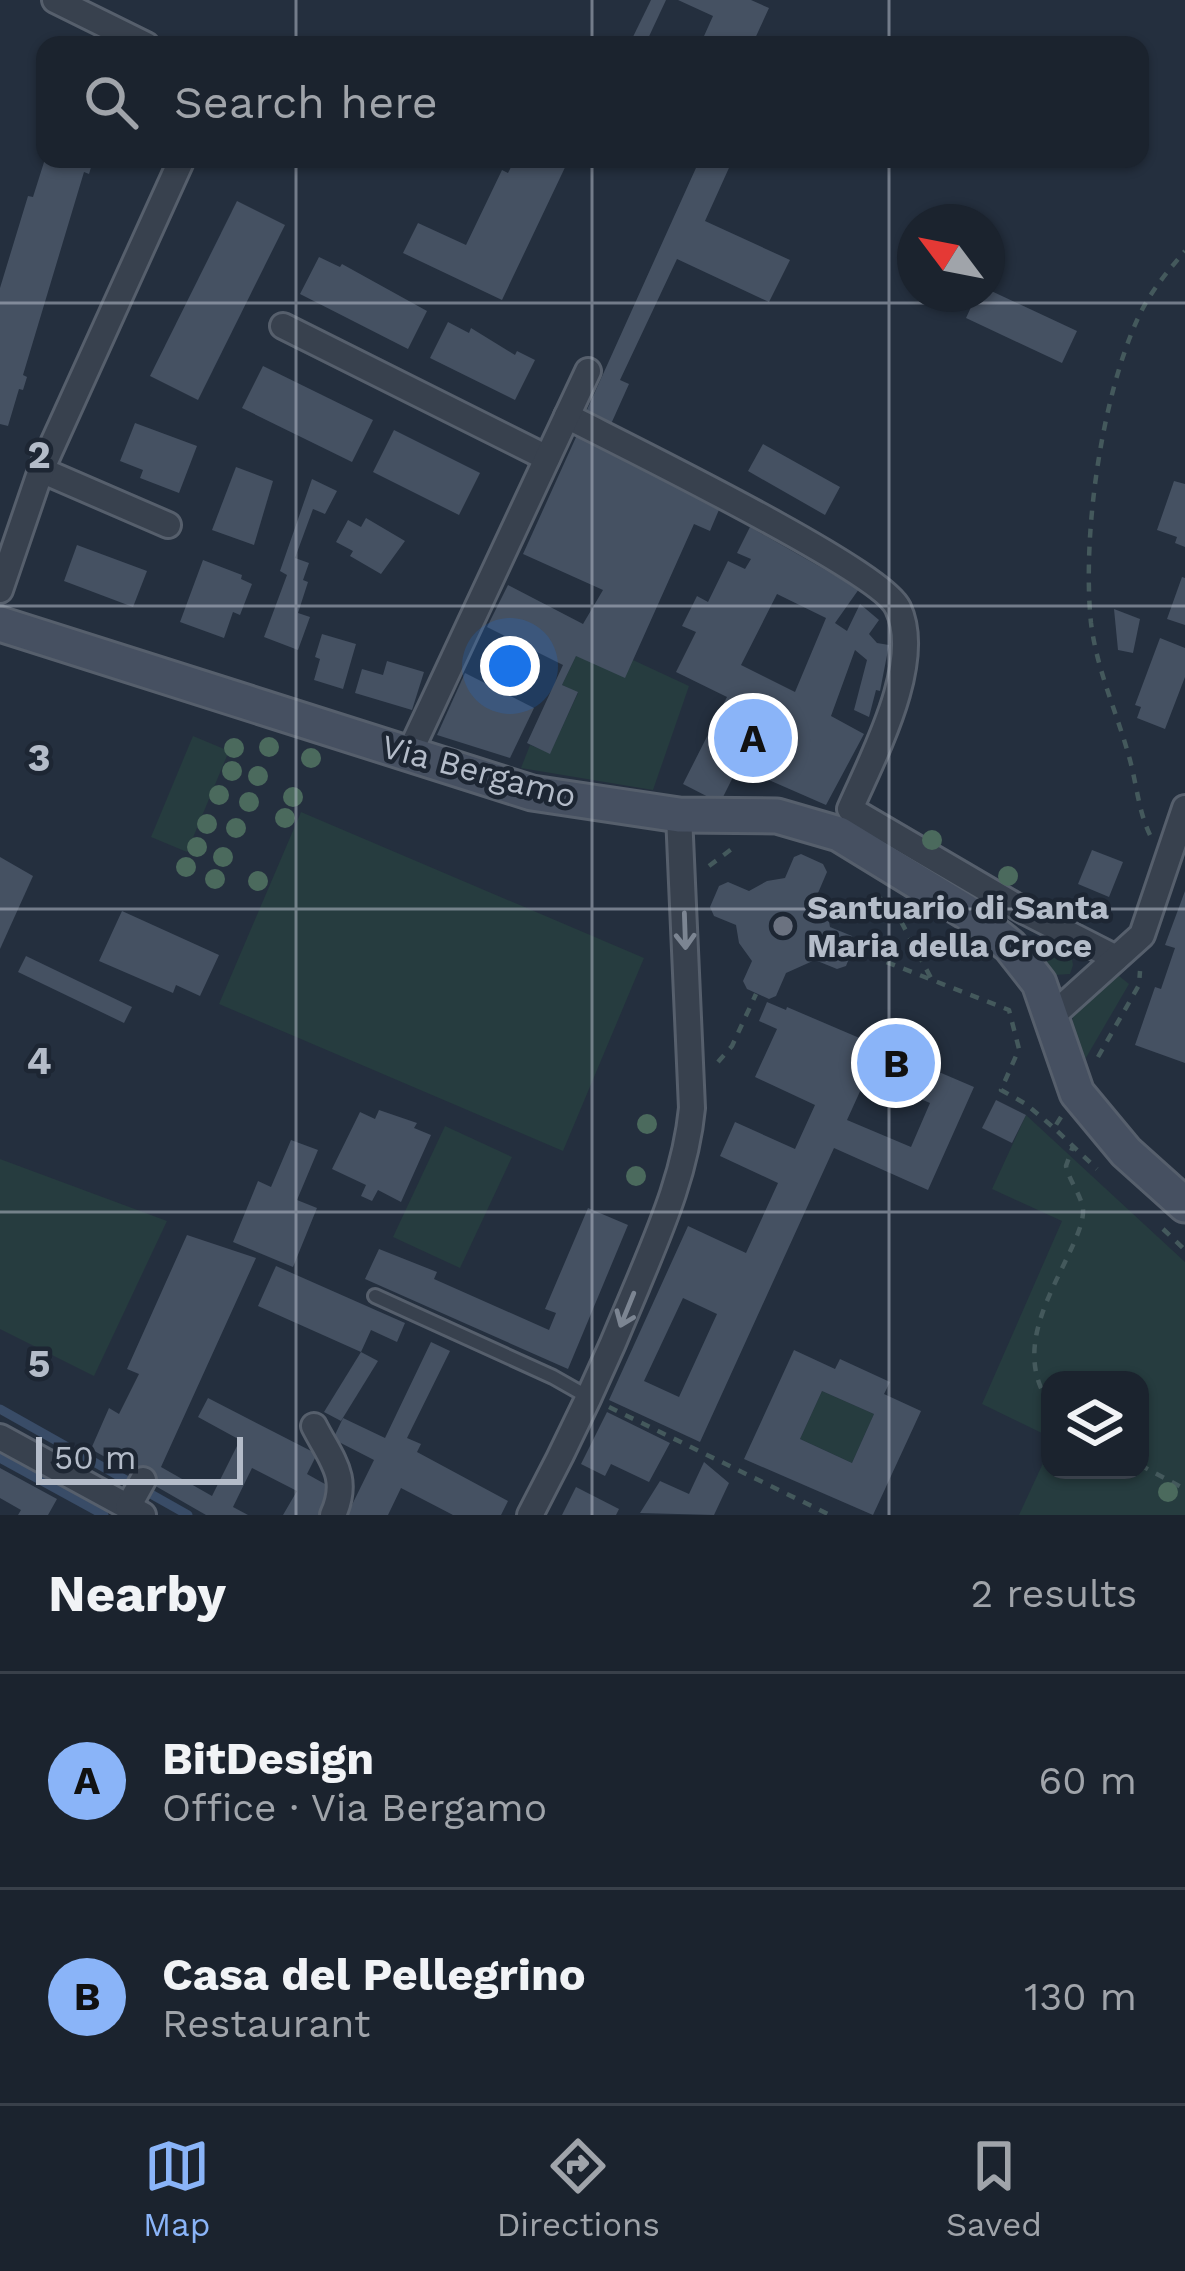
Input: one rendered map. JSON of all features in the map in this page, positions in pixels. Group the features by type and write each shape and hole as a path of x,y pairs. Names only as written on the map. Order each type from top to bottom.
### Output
{"main road":[{"name":"Via Bergamo","path":"0,624 532,793 679,814 777,816 839,834 968,913 1010,946 1039,983 1077,1093 1126,1152 1185,1205"}],"street":[{"path":"55,0 128,36"},
{"path":"0,590 5,552 178,168"},
{"path":"283,326 548,458"},
{"path":"409,754 588,371"},
{"path":"567,416 802,540 879,587 898,607 904,640 894,705 850,809 1026,912 1116,958"},
{"path":"41,470 168,526"},
{"path":"1051,1017 1142,935 1185,808"},
{"path":"530,1515 591,1399 667,1213 688,1144 691,1068 679,814"},
{"path":"1010,946 1026,912"},
{"path":"314,1426 343,1492 333,1515"},
{"path":"0,1437 136,1511 143,1480"}],"lane":[{"path":"375,1296 591,1399"}],"path":[{"path":"1165,867 1142,819 1091,625 1090,553 1098,465 1118,378 1137,321 1157,284 1185,251"},
{"path":"682,861 710,866 736,846"},
{"path":"865,886 895,910 932,980"},
{"path":"853,949 1010,1010 1019,1048 1000,1090 1054,1128"},
{"path":"691,1068 714,1066 732,1046 756,994"},
{"path":"1041,1383 1033,1342 1083,1210 1066,1166 1073,1146"},
{"path":"591,1399 830,1515"},
{"path":"1149,1470 1185,1489"}],"green space":[{"path":"576,656 633,660 689,686 653,790 521,768 530,745 550,753 578,693 562,685"},
{"path":"193,736 229,751 187,852 151,837"},
{"path":"301,812 644,958 563,1151 219,1004"},
{"path":"1045,939 1070,948 1070,974 1054,975 1035,948"},
{"path":"1119,976 1129,984 1080,1068 1074,1015 1097,989"},
{"path":"1026,1115 1185,1262 1185,1515 1019,1515 1041,1467 1041,1479 1149,1479 1149,1371 1041,1371 1041,1433 982,1404 1062,1221 992,1189"},
{"path":"445,1126 512,1157 460,1268 393,1237"},
{"path":"0,1159 167,1221 94,1376 0,1329"},
{"path":"822,1391 874,1414 852,1463 800,1439"}],"building":[{"path":"651,0 666,0 649,36 633,36"},
{"path":"678,0 751,0 769,8 756,36 704,36 713,16"},
{"path":"42,168 91,168 89,174 84,172 23,375 27,377 8,426 0,424 0,288 28,196 33,197"},
{"path":"510,168 565,168 502,300 403,253 418,223 466,245 502,170 508,173"},
{"path":"696,168 729,168 705,221 790,260 769,302 677,259 620,380 629,384 611,424 586,412"},
{"path":"237,201 285,225 198,400 150,376"},
{"path":"319,257 342,264 427,311 408,349 300,294"},
{"path":"1005,297 1077,331 1062,363 966,318 969,312 1005,312"},
{"path":"448,322 469,333 471,328 515,355 517,351 535,360 515,400 430,358"},
{"path":"263,366 373,420 352,462 242,408"},
{"path":"135,423 197,446 179,493 140,478 143,470 120,461"},
{"path":"394,430 480,473 459,515 373,472"},
{"path":"577,435 721,505 710,531 694,524 625,678 576,656 562,685 578,692 550,754 527,743 563,665 487,627 508,585 583,624 603,590 523,554"},
{"path":"763,444 840,487 825,515 748,471"},
{"path":"236,467 273,481 254,545 212,530"},
{"path":"312,479 337,491 325,514 313,509 295,558 309,563 298,613 310,617 298,650 264,637 287,575 280,571"},
{"path":"1174,481 1185,484 1185,547 1175,543 1177,537 1157,530"},
{"path":"366,518 405,541 381,574 336,542 348,520 361,527"},
{"path":"750,527 859,589 835,623 847,631 860,604 879,620 869,634 877,643 889,645 880,691 876,690 869,717 854,710 867,660 855,650 831,716 864,734 826,805 760,776 780,723 764,715 720,803 683,784 727,697 676,672 696,632 682,626 697,596 708,602 728,561 745,569 751,559 737,553","holes":["777,594 826,618 795,692 741,665"]},
{"path":"77,545 147,571 133,607 64,581"},
{"path":"203,560 242,575 241,579 252,584 240,615 233,612 224,638 180,622"},
{"path":"1185,578 1185,625 1167,619"},
{"path":"1114,609 1140,619 1133,653 1118,650"},
{"path":"322,634 356,644 343,689 314,680"},
{"path":"1160,638 1185,648 1185,677 1165,729 1137,718 1141,707 1135,705"},
{"path":"387,661 424,672 412,710 355,693 362,669 383,675"},
{"path":"465,673 534,708 510,758 437,735"},
{"path":"1092,850 1123,862 1109,897 1078,884"},
{"name":"Santuario di Santa Maria della Croce","path":"801,854 823,864 827,872 818,893 830,927 852,936 855,944 846,966 837,969 815,960 786,973 776,996 769,999 747,989 743,981 752,961 739,943 736,925 714,916 710,907 719,886 728,882 749,891 785,878 794,857"},
{"path":"0,857 33,876 0,949"},
{"path":"1185,891 1185,1063 1135,1045 1155,987 1161,989 1175,948 1165,945"},
{"path":"122,911 219,955 200,996 176,985 173,993 99,961"},
{"path":"26,956 132,1007 124,1023 18,972"},
{"path":"767,1002 787,1007 974,1087 928,1190 834,1148 700,1442 609,1400 688,1226 746,1253 778,1183 720,1156 735,1122 795,1149 815,1105 755,1077 777,1029 759,1021","holes":["867,1076 930,1103 911,1147 847,1120","683,1298 717,1314 679,1397 644,1381"]},
{"path":"996,1100 1026,1115 1012,1143 982,1128"},
{"path":"379,1110 417,1123 414,1128 431,1135 401,1202 378,1190 372,1201 361,1196 366,1185 332,1169 360,1112 375,1119"},
{"path":"291,1140 318,1150 297,1200 317,1208 293,1267 233,1242 258,1181 271,1187"},
{"path":"588,1208 628,1225 568,1369 365,1279 379,1249 437,1272 434,1279 549,1330 556,1313 545,1309"},
{"path":"187,1235 256,1258 161,1467 212,1496 240,1440 198,1417 208,1398 317,1454 307,1474 332,1488 320,1515 283,1515 297,1491 252,1468 233,1507 248,1515 206,1515 91,1449 109,1408 119,1414 139,1374 127,1369"},
{"path":"276,1266 405,1323 397,1342 371,1330 361,1352 258,1306"},
{"path":"431,1342 450,1351 407,1438 421,1444 417,1452 508,1501 501,1515 453,1515 401,1488 388,1515 347,1515 374,1460 333,1439 343,1418 385,1438"},
{"path":"794,1350 835,1369 840,1359 890,1382 884,1394 921,1411 873,1515 744,1459","holes":["822,1391 874,1414 852,1463 800,1439"]},
{"path":"361,1352 378,1361 341,1421 324,1412"},
{"path":"607,1412 670,1443 649,1482 611,1464 605,1476 581,1464"},
{"path":"704,1462 729,1483 714,1515 640,1513 660,1481 689,1494"},
{"path":"0,1468 57,1499 48,1515 18,1515 21,1510 0,1498"},
{"path":"576,1487 619,1509 616,1515 562,1515"}],"waterway":[{"path":"0,1409 188,1515"},
{"path":"0,1458 104,1515"}],"place":[{"name":"BitDesign","path":"753,738"},
{"name":"Santuario di Santa Maria della Croce","path":"783,926"},
{"name":"Casa del Pellegrino","path":"896,1063"}]}
